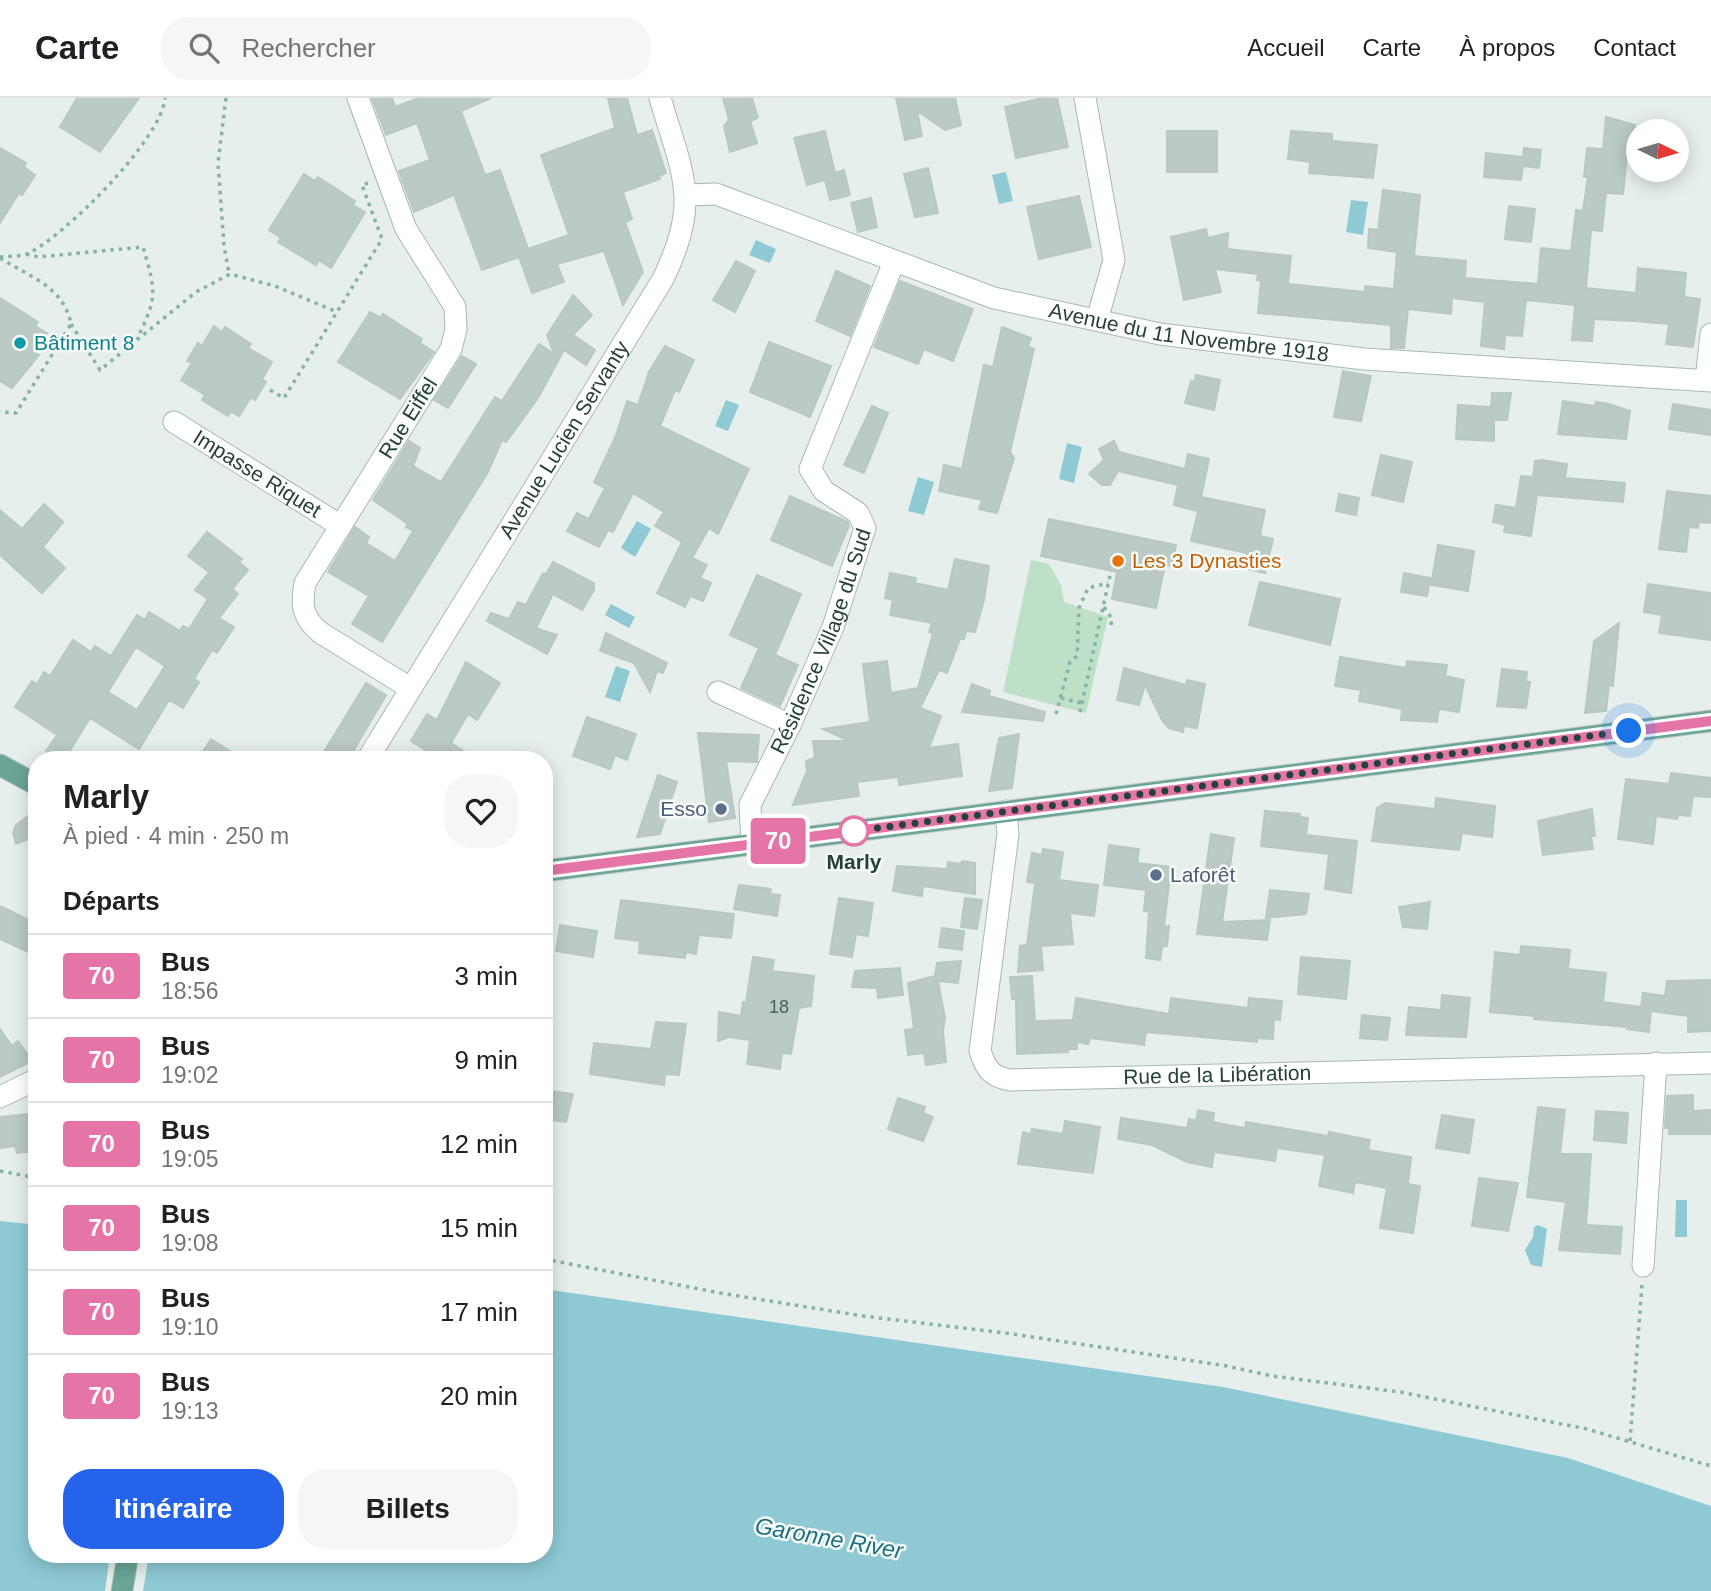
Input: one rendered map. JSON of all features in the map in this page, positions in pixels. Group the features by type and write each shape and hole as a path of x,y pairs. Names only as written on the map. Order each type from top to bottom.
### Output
{"main road":[{"path":"553,870 1711,720"},
{"path":"0,765 28,780"},
{"path":"122,1591 127,1563"}],"street":[{"name":"Rue Eiffel","path":"358,98 407,229 455,307 456,329 450,349 305,583 302,610 309,623 321,633 410,688"},
{"name":"Avenue Lucien Servanty","path":"372,751 663,279 681,238 686,195 660,98"},
{"path":"1085,98 1114,260 1097,320"},
{"name":"Avenue du 11 Novembre 1918","path":"686,195 716,194 994,298 1160,334 1364,359 1708,381"},
{"name":"Résidence Village du Sud","path":"752,845 750,805 790,725 833,628 865,528 858,513 824,491 810,469 894,262"},
{"path":"1708,381 1711,334"},
{"name":"Impasse Riquet","path":"174,422 341,526"},
{"path":"718,692 790,725"},
{"name":"Rue de la Libération","path":"1006,811 1008,834 980,1051 986,1069 994,1077 1010,1080 1711,1063"},
{"path":"1643,1266 1656,1063"},
{"path":"0,1097 28,1083"}],"path":[{"path":"26,254 84,210 128,164 147,139 166,98"},
{"path":"226,98 218,163 224,246 230,274"},
{"path":"270,390 284,398 335,311 382,239 362,185 387,176"},
{"path":"0,258 142,247 154,285 153,306 136,341"},
{"path":"0,258 61,296 68,308 71,324 100,370 196,292 230,274 275,286 335,311"},
{"path":"0,412 16,413 71,324"},
{"path":"1080,712 1111,571"},
{"path":"1056,714 1070,662 1077,656 1079,608 1088,589 1108,583"},
{"path":"1103,606 1112,618 1110,630"},
{"path":"1061,698 1082,703"},
{"path":"0,1171 28,1176"},
{"path":"553,1261 837,1312 1005,1332 1227,1366 1272,1376 1400,1392 1587,1429 1711,1466"},
{"path":"1630,1441 1640,1305"}],"green space":[{"path":"1031,560 1049,564 1061,585 1064,602 1108,617 1086,713 1003,692"}],"water":[{"path":"1006,172 1013,201 999,204 992,175"},
{"path":"1351,200 1368,202 1363,235 1346,232"},
{"path":"756,240 776,249 770,263 749,255"},
{"path":"726,400 739,405 728,431 715,426"},
{"path":"1067,443 1082,447 1074,483 1059,479"},
{"path":"918,477 934,482 924,515 908,511"},
{"path":"637,521 651,529 635,557 621,548"},
{"path":"611,604 635,617 629,628 605,615"},
{"path":"616,666 630,671 620,702 605,697"},
{"path":"1676,1200 1687,1200 1687,1237 1675,1237"},
{"name":"Garonne River","path":"0,1221 28,1224 28,1563 553,1563 553,1290 1223,1387 1568,1458 1711,1506 1711,1591 0,1591"},
{"path":"1538,1225 1547,1229 1542,1267 1531,1265 1525,1250 1533,1237 1534,1227"}],"pier":[{"path":"109,1563 148,1563 143,1591 105,1591"}],"building":[{"path":"77,98 139,98 100,152 60,127"},
{"path":"372,98 392,98 395,107 419,98 491,98 461,111 485,175 500,170 528,249 569,235 541,155 615,128 608,98 627,98 637,135 652,130 666,173 659,176 660,179 623,192 632,219 625,222 643,272 623,305 604,251 557,264 564,282 532,293 519,257 482,270 454,195 414,212 399,171 430,160 417,123 386,135"},
{"path":"723,98 752,98 758,118 750,121 757,143 730,152 724,126 729,120"},
{"path":"896,98 955,98 961,125 945,130 917,111 922,136 905,140"},
{"path":"1043,98 1057,98 1068,147 1016,158 1005,107"},
{"path":"1606,117 1626,123 1623,194 1606,193 1602,231 1591,230 1586,288 1636,293 1638,268 1686,273 1684,297 1700,299 1693,347 1666,344 1669,324 1634,321 1594,319 1592,341 1572,340 1575,305 1526,300 1522,336 1505,335 1504,349 1481,346 1485,302 1452,298 1451,314 1408,309 1404,348 1391,348 1391,325 1258,313 1261,281 1257,280 1258,274 1215,269 1221,292 1184,300 1171,237 1206,229 1208,238 1228,233 1227,249 1291,256 1288,284 1365,292 1365,286 1394,289 1397,252 1368,248 1369,229 1378,230 1383,190 1420,195 1414,256 1466,261 1465,278 1538,284 1541,248 1571,251 1576,210 1583,211 1588,177 1584,177 1587,148 1603,149"},
{"path":"825,131 835,173 844,170 850,195 830,200 825,180 807,185 794,138"},
{"path":"1167,131 1217,131 1217,172 1167,172"},
{"path":"1291,131 1332,134 1332,141 1377,145 1373,178 1309,173 1310,162 1288,159"},
{"path":"0,148 26,163 24,167 35,175 22,195 19,193 0,223"},
{"path":"1524,148 1541,150 1539,168 1523,166 1521,180 1484,177 1486,153 1523,157"},
{"path":"928,168 938,213 915,217 904,174"},
{"path":"304,174 315,181 318,177 355,201 353,205 365,212 331,268 319,260 316,265 278,242 281,238 269,230"},
{"path":"1079,196 1091,247 1039,259 1027,207"},
{"path":"871,198 877,227 858,232 851,203"},
{"path":"1509,206 1535,209 1531,242 1505,239"},
{"path":"736,261 755,271 735,312 713,300"},
{"path":"836,271 870,286 850,336 816,321"},
{"path":"900,281 973,309 953,361 924,349 918,364 874,347"},
{"path":"573,295 592,315 573,335 595,350 586,365 564,350 538,398 506,442 502,440 488,472 382,642 352,624 369,596 328,572 355,527 369,537 366,543 395,561 413,531 406,527 408,524 373,500 409,441 420,448 413,466 441,482 495,397 502,401 539,344 554,354 547,335"},
{"name":"Bâtiment 8","path":"0,298 38,322 35,326 47,333 35,352 39,355 12,388 0,381"},
{"path":"370,312 381,318 383,314 422,339 420,343 434,352 400,399 338,362"},
{"path":"214,326 222,332 225,327 251,344 248,348 272,362 262,379 266,382 255,400 251,397 239,416 231,411 228,416 202,400 205,395 181,380 192,363 187,361 198,343 202,346"},
{"path":"1002,327 1031,338 1028,347 1034,349 1010,452 1014,458 997,513 979,509 982,500 939,491 944,465 962,469 984,365 993,367"},
{"path":"769,342 831,366 810,417 750,392"},
{"path":"665,346 694,360 679,392 675,390 660,426 749,469 718,534 709,528 692,558 707,565 700,578 711,583 703,601 690,596 685,607 657,593 682,542 655,526 664,512 633,493 613,532 608,530 599,547 567,531 577,513 589,519 605,488 594,482 615,438 627,401 638,405 649,372"},
{"path":"462,356 476,364 448,408 434,400"},
{"path":"1343,371 1371,376 1361,421 1334,417"},
{"path":"1196,375 1220,380 1214,410 1185,403 1191,381 1194,382"},
{"path":"1492,393 1511,393 1507,420 1494,420 1494,441 1456,439 1458,405 1491,407"},
{"path":"1563,401 1595,406 1596,402 1630,411 1626,439 1558,434"},
{"path":"1673,404 1711,410 1711,435 1669,429"},
{"path":"872,406 888,413 864,473 844,465"},
{"path":"1114,441 1119,452 1185,469 1188,454 1209,459 1201,497 1265,510 1260,536 1273,539 1265,573 1243,568 1247,553 1191,541 1198,511 1174,505 1178,485 1118,471 1110,485 1102,485 1089,474 1104,460 1099,449"},
{"path":"1381,455 1412,462 1403,502 1372,495"},
{"path":"1535,461 1567,464 1565,478 1625,483 1623,502 1537,495 1531,536 1504,532 1505,525 1493,522 1496,505 1516,508 1521,476 1533,477"},
{"path":"1667,491 1711,496 1711,523 1699,522 1698,528 1689,527 1686,552 1659,549"},
{"path":"1339,494 1359,498 1356,515 1336,511"},
{"path":"790,496 848,522 849,526 832,566 771,540"},
{"path":"44,504 63,522 43,547 65,568 42,593 0,555 0,510 22,529"},
{"name":"Les 3 Dynasties","path":"1049,519 1176,545 1172,566 1165,565 1156,608 1112,599 1117,572 1041,556"},
{"path":"207,532 242,559 239,562 248,570 232,589 238,594 219,618 234,627 217,653 212,650 194,679 199,682 183,708 169,700 139,749 90,718 70,751 46,751 57,735 15,707 32,681 37,684 44,672 50,676 73,640 91,652 95,646 111,656 137,615 145,620 149,612 180,631 183,626 189,629 208,599 195,590 209,572 188,556","holes":["136,647 165,666 137,710 108,692"]},
{"path":"1438,545 1474,551 1468,591 1431,585"},
{"path":"955,559 989,566 984,600 975,632 966,631 964,639 960,639 947,673 939,670 920,708 941,716 929,748 958,744 962,776 899,785 898,777 857,782 859,796 793,805 807,771 806,761 815,758 813,741 849,741 823,729 870,722 863,664 887,661 891,693 918,688 933,633 929,632 932,623 890,615 893,600 885,598 890,573 916,578 915,583 948,590"},
{"path":"553,562 594,583 594,590 582,610 553,594 536,628 557,635 547,654 487,621 491,613 509,619 518,602 526,605 543,573 546,574"},
{"path":"1404,573 1430,578 1427,596 1401,592"},
{"path":"757,575 801,594 775,655 798,665 780,706 741,688 759,648 730,635"},
{"path":"1260,582 1340,599 1330,645 1249,625"},
{"path":"1648,584 1711,593 1711,640 1659,633 1662,615 1644,612"},
{"path":"1619,623 1613,686 1609,685 1606,711 1585,713 1594,641"},
{"path":"606,633 667,663 663,673 657,671 650,692 634,663 600,651"},
{"path":"1340,657 1406,668 1407,661 1447,665 1445,676 1464,680 1459,712 1439,709 1437,722 1401,720 1402,709 1359,701 1361,690 1335,686"},
{"path":"466,662 500,683 477,720 468,714 451,743 463,751 427,751 411,741 427,714 437,720"},
{"path":"1124,668 1186,685 1187,680 1205,684 1197,728 1184,726 1183,732 1169,728 1163,722 1145,685 1139,705 1117,700"},
{"path":"1502,669 1527,672 1526,682 1530,682 1526,708 1497,706"},
{"path":"366,683 386,695 353,751 324,751"},
{"path":"972,684 990,691 989,696 1045,712 1043,721 962,712"},
{"path":"587,717 636,734 627,760 615,755 610,769 573,756"},
{"path":"698,733 759,735 757,762 726,761 735,818 709,822"},
{"path":"1019,734 1012,788 989,791 999,738"},
{"path":"211,739 230,751 204,751"},
{"path":"1671,773 1711,778 1711,797 1693,796 1690,816 1678,815 1677,819 1656,816 1653,844 1618,839 1626,779 1669,784"},
{"path":"658,775 677,782 660,834 637,837"},
{"path":"1436,798 1495,806 1492,837 1462,833 1459,850 1372,841 1377,808 1385,803 1435,809"},
{"path":"1592,809 1595,836 1591,836 1593,849 1543,855 1538,821"},
{"path":"1265,811 1300,814 1300,817 1308,818 1306,835 1357,841 1351,893 1325,889 1329,854 1261,846"},
{"path":"28,816 28,839 16,844 13,833 16,825"},
{"path":"1211,834 1234,838 1222,922 1270,920 1267,940 1197,934"},
{"path":"1109,845 1139,849 1137,863 1171,867 1164,927 1169,926 1167,946 1162,947 1160,960 1146,958 1149,912 1144,911 1146,890 1104,885"},
{"path":"1043,849 1063,852 1059,880 1098,885 1094,916 1070,913 1073,944 1041,946 1043,970 1018,972 1020,946 1027,945 1035,883 1027,882 1032,853 1042,855"},
{"path":"962,861 975,863 975,894 923,886 922,896 893,891 897,866 947,869 948,862 961,864"},
{"path":"739,885 771,889 770,894 780,895 777,916 734,909"},
{"path":"1270,890 1309,894 1306,914 1266,918"},
{"path":"839,898 873,903 868,936 856,934 852,957 830,954"},
{"path":"965,898 982,900 977,929 961,927"},
{"path":"621,900 734,914 731,938 699,935 696,954 686,952 685,958 639,953 640,941 615,938"},
{"path":"1430,902 1427,929 1403,927 1399,907"},
{"path":"0,906 28,920 28,952 0,939"},
{"path":"560,925 597,931 593,957 556,951"},
{"path":"942,928 964,931 962,950 939,947"},
{"path":"1521,946 1570,950 1568,969 1606,973 1603,1002 1641,1007 1643,993 1665,996 1667,981 1711,980 1711,1031 1688,1032 1688,1016 1651,1011 1649,1032 1627,1029 1628,1027 1534,1019 1534,1016 1490,1012 1495,952 1520,955"},
{"path":"753,957 774,960 772,971 814,976 811,1006 799,1008 791,1054 782,1053 780,1069 747,1064 750,1040 729,1037 718,1041 719,1012 741,1016 743,1002 746,1003"},
{"path":"1301,957 1350,961 1346,999 1298,994"},
{"path":"961,961 958,983 938,981 945,1018 943,1031 946,1062 926,1065 924,1053 908,1055 905,1030 914,1029 908,983 935,976 937,963"},
{"path":"900,968 903,995 878,998 877,988 852,987 855,971"},
{"path":"1032,976 1035,1021 1073,1020 1076,998 1169,1014 1171,998 1248,1008 1249,998 1282,1001 1280,1020 1274,1019 1273,1039 1257,1038 1257,1042 1146,1032 1144,1045 1090,1038 1088,1044 1077,1042 1077,1049 1068,1049 1068,1052 1017,1054 1016,999 1012,999 1010,977"},
{"path":"1442,995 1470,998 1466,1037 1406,1035 1409,1007 1441,1010"},
{"path":"1362,1015 1390,1018 1387,1040 1360,1038"},
{"path":"656,1022 686,1024 679,1075 665,1074 664,1085 590,1074 594,1043 651,1049"},
{"path":"0,1029 12,1046 18,1041 28,1055 28,1063 0,1077"},
{"path":"553,1091 573,1094 566,1122 553,1120"},
{"path":"1693,1095 1693,1111 1711,1110 1711,1134 1669,1134 1669,1128 1665,1128 1667,1096"},
{"path":"898,1098 925,1107 923,1113 933,1117 923,1141 888,1129"},
{"path":"1538,1107 1565,1110 1560,1154 1591,1154 1586,1225 1622,1227 1620,1254 1559,1250 1566,1202 1527,1197"},
{"path":"1198,1110 1214,1113 1213,1122 1245,1128 1246,1122 1328,1136 1329,1132 1370,1140 1368,1150 1411,1157 1408,1184 1420,1186 1413,1233 1380,1228 1387,1188 1355,1182 1353,1193 1319,1186 1325,1155 1277,1148 1275,1161 1214,1152 1212,1167 1187,1162 1152,1145 1118,1139 1121,1118 1187,1128 1189,1119 1196,1121"},
{"path":"1596,1111 1628,1113 1626,1143 1594,1140"},
{"path":"28,1114 28,1152 17,1153 15,1146 0,1148 0,1117"},
{"path":"1442,1115 1474,1120 1469,1153 1436,1148"},
{"path":"1065,1121 1100,1127 1093,1173 1018,1164 1023,1132 1031,1134 1032,1129 1063,1134"},
{"path":"1479,1178 1518,1183 1508,1231 1472,1226"}],"bus line":[{"name":"70","path":"553,870 1711,721"}],"place":[{"name":"Bâtiment 8","path":"20,343"},
{"name":"Les 3 Dynasties","path":"1118,561"},
{"name":"Esso","path":"721,809"},
{"name":"Marly","path":"854,831"},
{"name":"Laforêt","path":"1156,875"}],"route":[{"path":"854,831 847,832 1629,731"}]}
